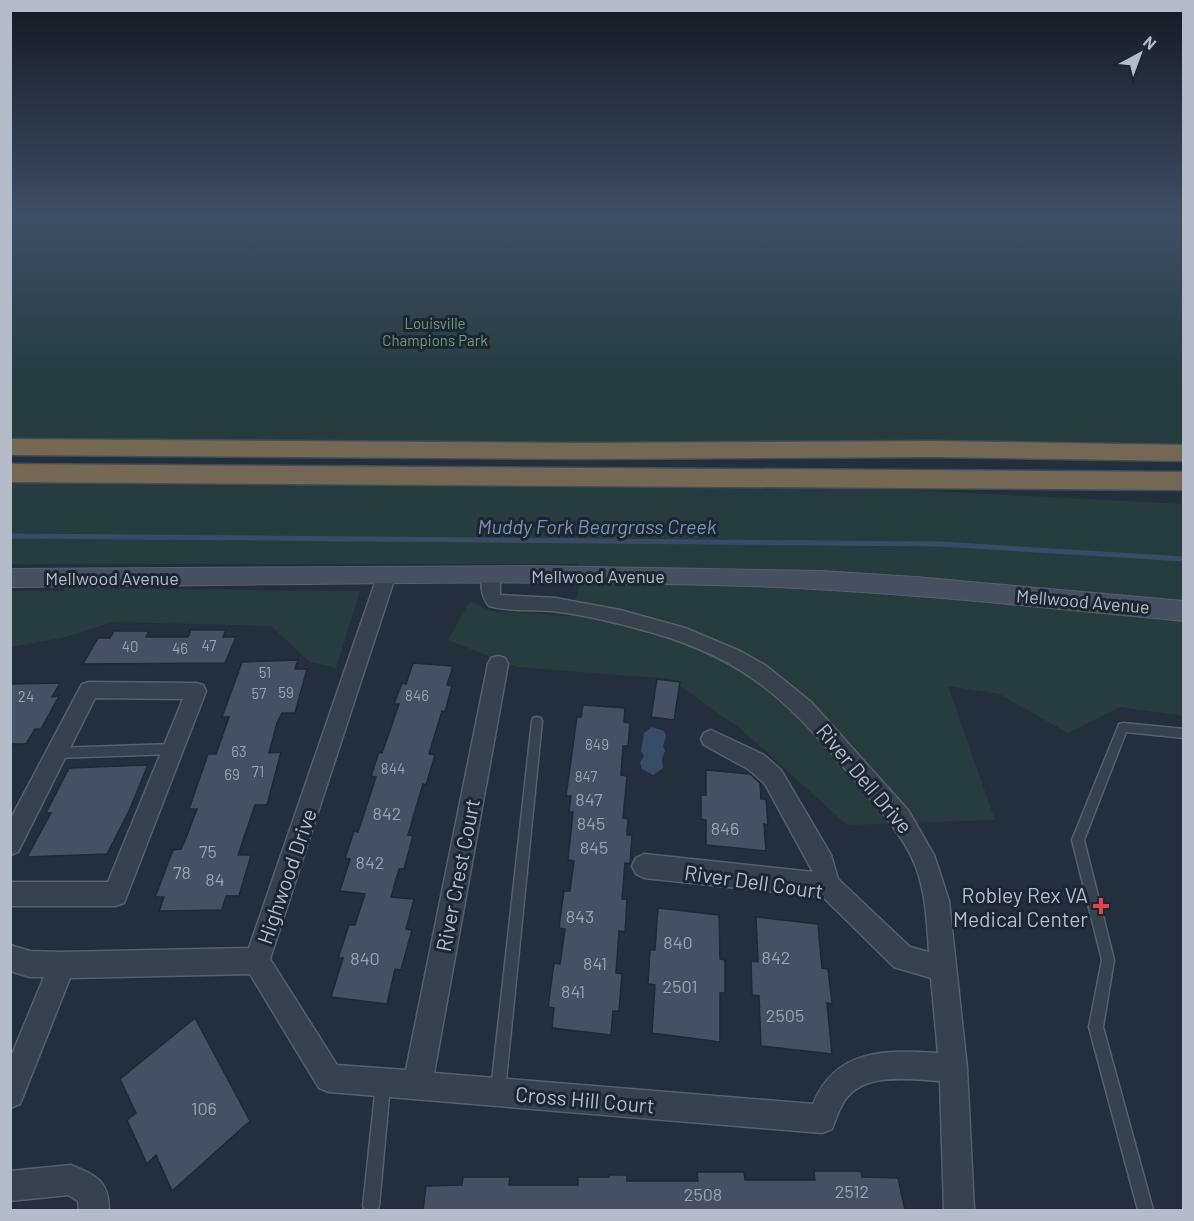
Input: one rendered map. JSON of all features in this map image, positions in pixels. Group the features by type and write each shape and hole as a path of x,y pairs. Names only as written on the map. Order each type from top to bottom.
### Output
{"highway":[{"path":"10,447 583,451 1184,446"},
{"path":"933,449 1184,453"},
{"path":"10,473 1184,481"},
{"path":"997,479 1077,489 1184,495"}],"street":[{"name":"Mellwood Avenue","path":"10,578 491,576 821,579 1184,611"},
{"name":"River Dell Drive","path":"491,576 490,595 495,601 560,606 617,616 670,631 747,664 797,700 826,730 915,837 933,881 945,969 953,1068 959,1210"},
{"name":"Highwood Drive","path":"10,958 30,964 62,965 257,961 386,577"},
{"name":"River Crest Court","path":"417,1086 498,664"},
{"path":"10,844 88,690 196,691 115,894 10,894"},
{"path":"711,739 756,762 773,777 823,863 828,886"},
{"name":"River Dell Court","path":"644,866 828,886 903,958 945,969"},
{"name":"Cross Hill Court","path":"257,961 329,1078 822,1119 831,1096 846,1079 866,1068 888,1066 953,1068"},
{"path":"10,1094 62,965"},
{"path":"10,1186 71,1180 93,1192 94,1210"}],"lane":[{"path":"498,1092 537,721"},
{"path":"1146,1210 1096,1027 1108,960 1078,840 1123,727 1184,734"},
{"path":"56,753 173,749"},
{"path":"371,1206 383,1083"}],"green space":[{"name":"Louisville Champions Park","path":"10,272 1183,272 1183,445 11,443"},
{"path":"11,482 760,489 837,486 1183,504 1183,716 1120,707 1068,733 999,694 948,686 995,820 847,825 742,730 670,679 517,667 448,640 470,601 491,611 570,616 581,581 578,564 11,564"},
{"path":"65,588 360,591 336,668 310,662 271,626 113,622 62,638 11,647 11,591 63,591"}],"water":[{"path":"652,727 664,731 666,736 663,746 665,751 662,759 663,768 653,775 642,769 640,763 644,756 641,751 644,733"}],"building":[{"path":"191,630 226,630 223,637 236,637 225,663 83,664 98,638 110,638 114,631 149,631 146,637 188,637"},
{"path":"298,660 295,669 307,669 295,713 282,713 277,723 269,753 281,752 267,805 255,805 238,855 251,855 239,896 226,896 222,910 159,911 164,897 155,897 173,850 181,849 197,809 189,809 208,754 216,754 229,717 222,717 242,662"},
{"path":"413,663 453,666 447,685 452,686 445,712 442,711 429,754 435,755 426,785 423,784 408,835 413,836 404,869 399,869 391,897 414,899 406,929 412,930 401,970 395,969 387,1004 331,997 343,958 338,958 349,925 355,925 365,894 340,891 350,859 345,858 354,831 358,832 376,777 371,776 379,752 382,753 399,704 394,704 402,683 406,684"},
{"path":"657,679 680,682 674,720 651,717"},
{"path":"60,683 52,697 59,696 41,729 35,729 26,744 10,744 10,684"},
{"path":"583,705 625,708 624,722 630,723 628,746 623,746 621,775 627,776 623,818 628,819 627,835 632,835 630,864 625,863 622,899 627,899 625,932 619,931 616,973 622,974 619,1011 613,1011 611,1035 552,1028 554,1008 548,1007 554,963 560,964 565,929 559,928 564,891 570,891 574,861 568,860 573,812 569,812 571,796 566,796 577,717 581,717"},
{"path":"148,765 129,811 107,854 27,857 51,813 46,813 69,768"},
{"path":"706,770 750,774 760,783 761,799 766,799 768,825 764,824 766,851 706,845 706,820 701,819 701,795 706,795"},
{"path":"658,908 719,915 720,959 725,960 725,993 720,993 720,1042 652,1033 655,985 648,984 650,950 655,950"},
{"path":"756,917 818,924 822,968 828,969 832,1004 827,1003 832,1054 761,1046 759,996 752,995 751,961 758,962"},
{"path":"195,1018 250,1121 172,1191 156,1155 147,1164 127,1120 136,1113 120,1079"},
{"path":"814,1171 861,1171 862,1177 898,1178 905,1210 423,1210 426,1186 462,1185 463,1177 510,1177 509,1185 578,1185 578,1177 609,1177 609,1175 627,1175 627,1181 698,1181 697,1172 744,1172 745,1180 815,1180"}],"waterway":[{"name":"Muddy Fork Beargrass Creek","path":"10,536 940,544 1184,559"}],"place":[{"name":"Robley Rex VA Medical Center","path":"1101,906"}]}
